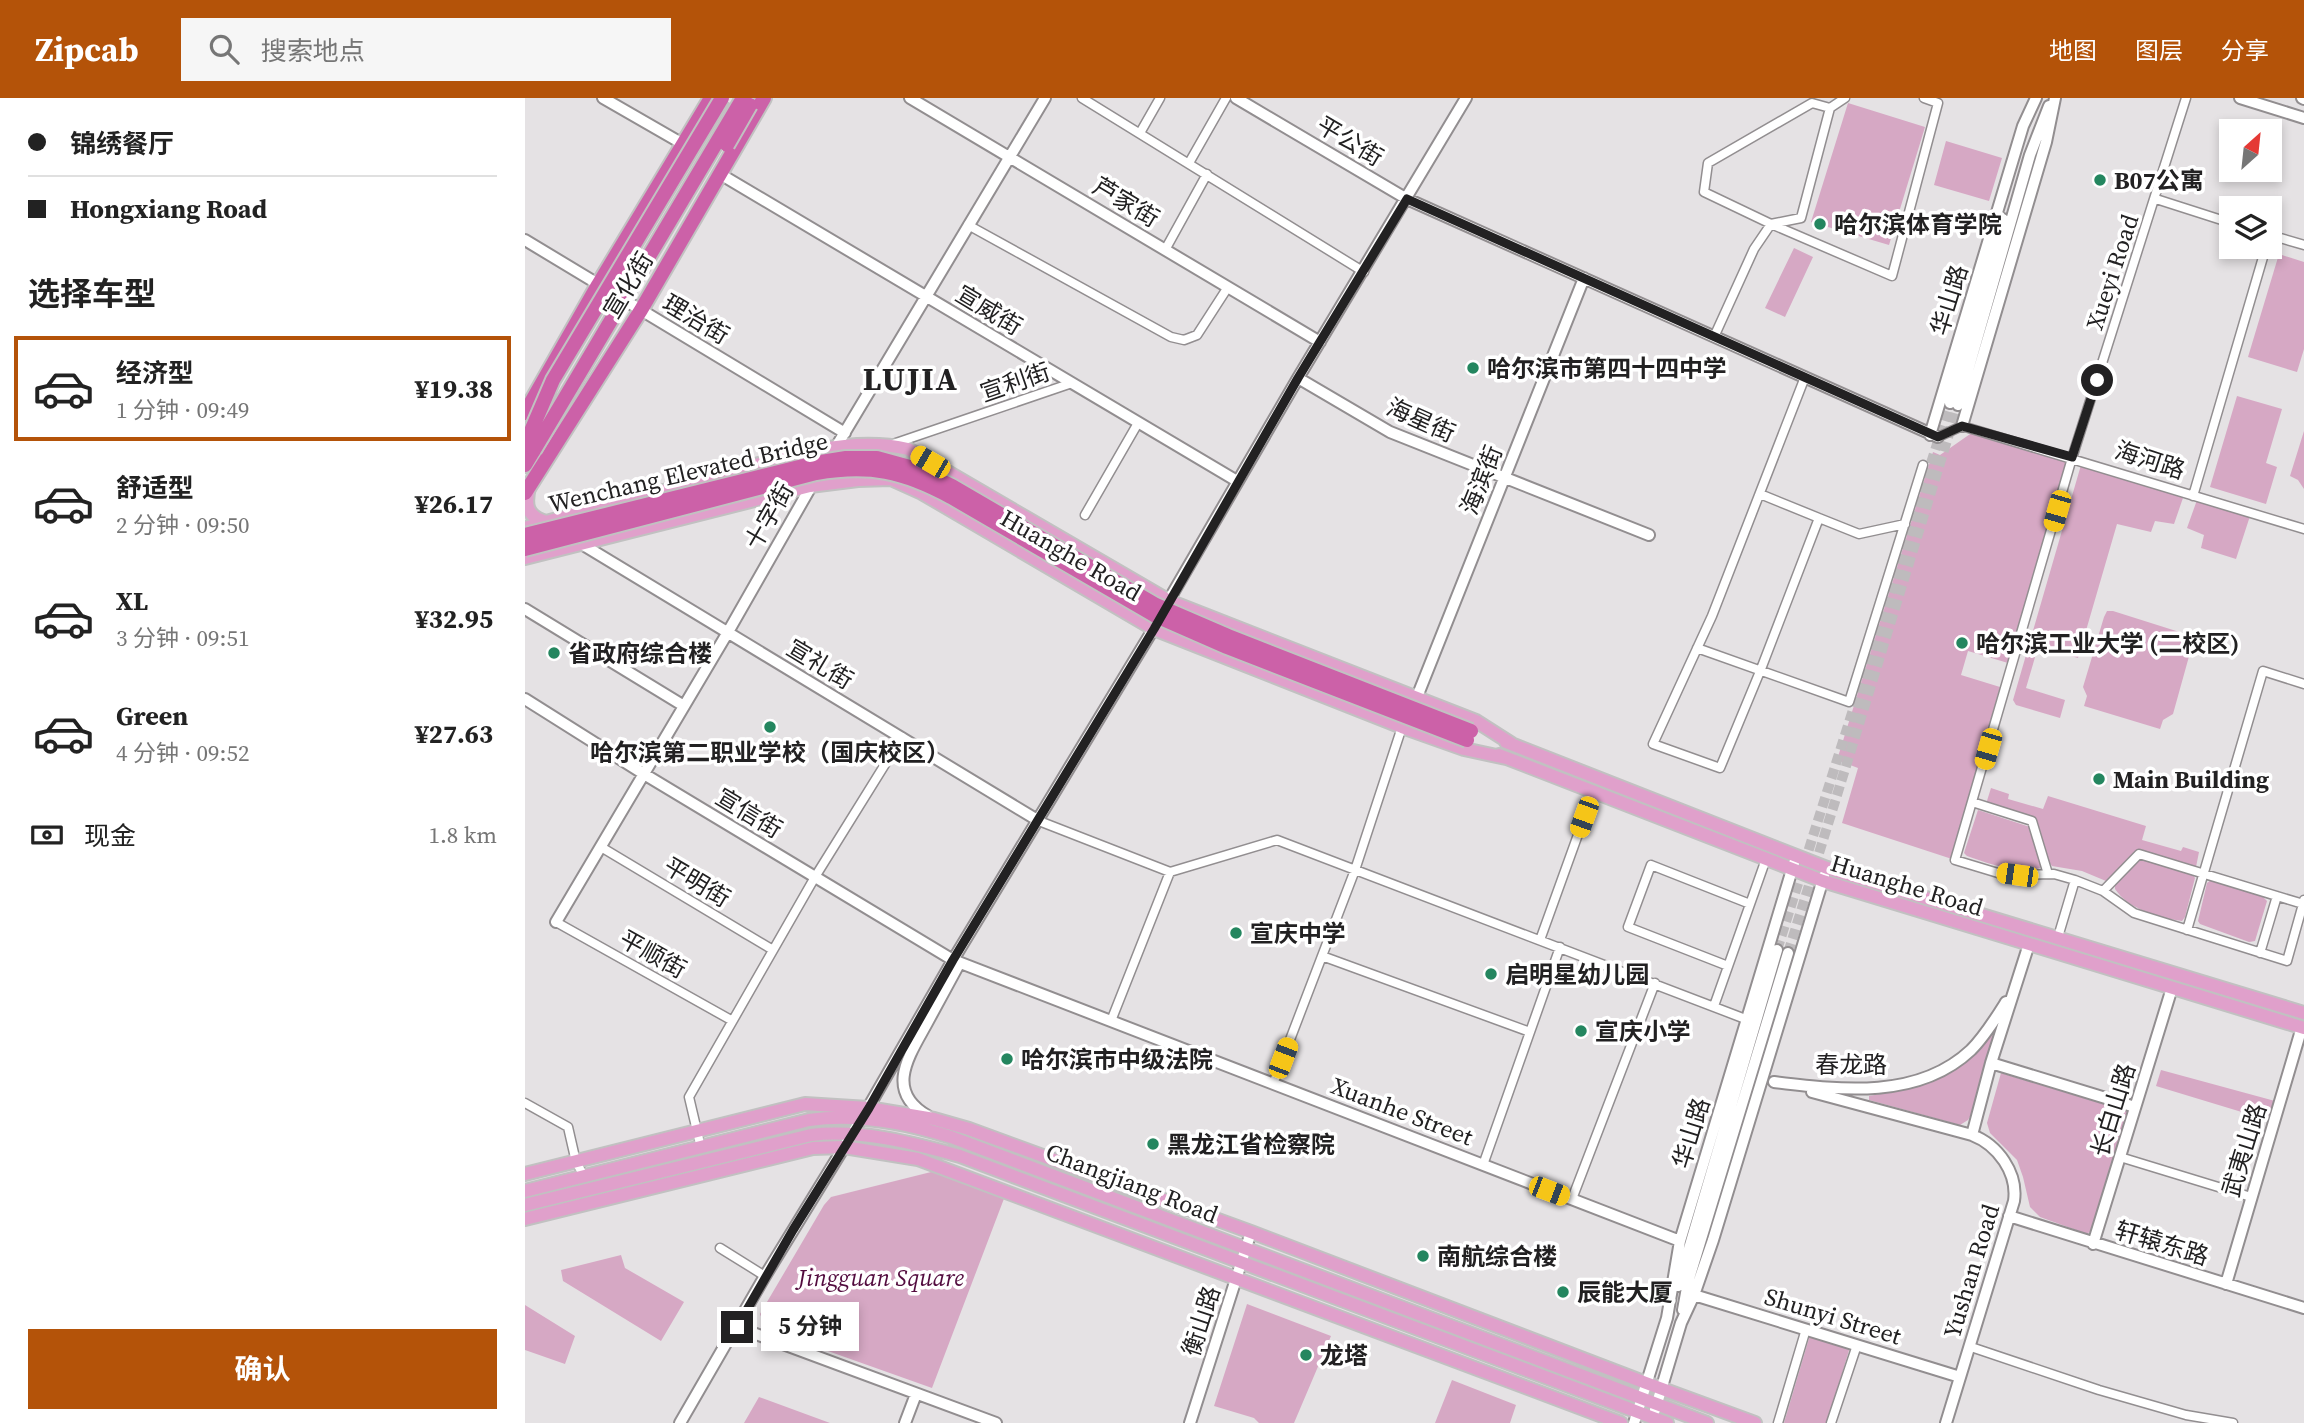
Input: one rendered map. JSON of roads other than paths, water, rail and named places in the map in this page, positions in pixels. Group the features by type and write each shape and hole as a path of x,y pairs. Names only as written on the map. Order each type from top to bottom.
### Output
{"highway":[{"name":"宣化街","path":"525,413 598,285 711,98"},
{"path":"525,465 553,380 722,98"},
{"path":"529,448 732,98"},
{"name":"宣化街","path":"527,490 641,310 764,98"},
{"path":"529,448 750,100"},
{"name":"Wenchang Elevated Bridge","path":"525,535 824,461 859,457 898,462 943,481 1168,610 1469,735"},
{"name":"Wenchang Elevated Bridge","path":"532,551 816,473 886,470 925,483 951,497 1154,615 1227,647 1469,735"}],"main road":[{"name":"Huanghe Road","path":"525,528 837,446 873,443 890,445 908,449 1169,601 1476,721 1512,744"},
{"name":"Huanghe Road","path":"525,558 532,551 580,543 810,486 891,479 922,493 1154,629 1402,727 1464,749 1506,758 1823,881 2303,1027"},
{"path":"527,490 528,511 537,519 546,522"},
{"name":"Huanghe Road","path":"1469,735 1512,744 1827,868 2304,1013"},
{"name":"Huanghe Road","path":"1469,735 1506,758"},
{"path":"525,1174 805,1104 934,1119 969,1129 1251,1232 1755,1423"},
{"name":"Changjiang Road","path":"525,1191 809,1120 865,1113 951,1138 1707,1423"},
{"name":"Changjiang Road","path":"525,1205 798,1137 823,1133 853,1133 960,1156 1241,1262 1636,1417 1667,1423"},
{"path":"525,1219 801,1151 844,1147 918,1159 1621,1423"}],"street":[{"path":"603,98 683,144"},
{"name":"芦家街","path":"910,98 1320,342"},
{"name":"十字街","path":"556,922 728,632 810,486 845,433 1045,98"},
{"path":"1082,98 1364,272"},
{"path":"1140,133 1160,98"},
{"path":"1189,163 1226,98"},
{"name":"平公街","path":"1236,98 1407,199"},
{"path":"680,1423 765,1276 957,961 1154,629 1237,481 1466,98"},
{"path":"1714,337 1754,249 1771,224 1801,218 1830,108 1845,98"},
{"path":"1830,108 1812,103 1708,163 1704,192 1892,276 1938,103 1924,98"},
{"name":"华山路","path":"2037,98 1954,404 2030,155 2053,98"},
{"name":"华山路","path":"1934,436 2023,126 2037,98"},
{"path":"1407,199 1934,436 1962,426 2046,142 2053,98"},
{"name":"Xueyi Road","path":"2048,874 1999,873 1955,860 2072,457 2186,98"},
{"path":"2240,98 2304,118"},
{"path":"2260,98 2304,112"},
{"name":"宣威街","path":"720,174 1237,481"},
{"path":"1165,250 1207,174"},
{"path":"2155,199 2219,219"},
{"path":"968,225 1171,337 1184,340 1197,335 1228,287"},
{"path":"2282,238 2304,245"},
{"name":"理治街","path":"525,240 845,433"},
{"path":"2193,496 2262,259"},
{"name":"海滨街","path":"1417,698 1584,278"},
{"path":"1805,377 1712,616 1653,744 1720,768 1819,518"},
{"name":"海星街","path":"1298,378 1390,432 1649,535"},
{"name":"宣利街","path":"890,445 1072,383"},
{"path":"1085,515 1138,423"},
{"name":"海河路","path":"1962,426 2304,529"},
{"path":"1697,648 1849,702 1923,465"},
{"path":"1759,494 1859,534 1905,524"},
{"name":"宣礼街","path":"580,543 1039,821"},
{"path":"525,609 684,706"},
{"path":"2187,930 2263,671 2304,684"},
{"name":"宣信街","path":"525,699 644,774 957,961"},
{"path":"1273,1084 1355,870 1402,727"},
{"path":"701,1148 689,1097 815,877 902,737"},
{"path":"1540,940 1593,793"},
{"path":"1972,802 2032,821 2048,874 2075,880 2103,891 2134,913 2260,953 2287,961 2303,902 2139,854 2103,891"},
{"path":"1039,821 1170,872 1277,840 1748,1020"},
{"name":"平明街","path":"601,847 773,950"},
{"name":"华山路","path":"1636,1417 1667,1318 1680,1241 1796,857"},
{"path":"1714,1006 1766,859"},
{"path":"1728,966 1628,927 1651,865 1750,904"},
{"path":"1681,1323 1694,1295 1827,868"},
{"path":"1111,1021 1170,872"},
{"path":"2058,937 2075,880"},
{"path":"2260,953 2277,896"},
{"name":"平顺街","path":"556,922 731,1020"},
{"path":"1762,1078 1972,1135 1991,1063 2029,944"},
{"path":"1483,1165 1560,947"},
{"path":"1652,1420 1681,1323 1688,1282 1783,952 1667,1318"},
{"path":"1322,956 1530,1032"},
{"path":"934,1119 916,1109 909,1100 905,1092 904,1067 957,961"},
{"name":"Xuanhe Street","path":"957,961 1680,1241"},
{"path":"1572,1199 1655,983"},
{"name":"长白山路","path":"2093,1244 2172,988"},
{"name":"春龙路","path":"1774,1082 1823,1088 1873,1089 1895,1086 1937,1073 1973,1048 2014,990"},
{"name":"武夷山路","path":"2226,1284 2303,1027"},
{"path":"1991,1063 2135,1107"},
{"path":"525,1102 568,1127 576,1162 584,1175"},
{"name":"Yushan Road","path":"1946,1423 2015,1195 2013,1176 1993,1149 1981,1138 1972,1135"},
{"path":"2120,1157 2251,1197"},
{"name":"轩辕东路","path":"2009,1216 2304,1308"},
{"name":"衡山路","path":"1190,1423 1251,1232"},
{"path":"720,1248 765,1276"},
{"name":"Shunyi Street","path":"1694,1295 1960,1377"},
{"path":"737,1327 996,1423"},
{"path":"1778,1423 1806,1329"},
{"path":"1831,1423 1857,1345"},
{"path":"1971,1347 2176,1412 2233,1423"},
{"path":"905,1423 916,1394"}],"tunnel":[{"path":"1777,950 1950,403"},
{"path":"1788,953 1958,405"}],"place":[{"name":"B07公寓","path":"2100,180"},
{"name":"哈尔滨体育学院","path":"1820,224"},
{"name":"哈尔滨市第四十四中学","path":"1473,368"},
{"name":"哈尔滨工业大学 (二校区)","path":"1962,643"},
{"name":"省政府综合楼","path":"554,653"},
{"name":"哈尔滨第二职业学校（国庆校区）","path":"770,727"},
{"name":"Main Building","path":"2099,779"},
{"name":"宣庆中学","path":"1236,933"},
{"name":"启明星幼儿园","path":"1491,974"},
{"name":"宣庆小学","path":"1581,1031"},
{"name":"哈尔滨市中级法院","path":"1007,1059"},
{"name":"黑龙江省检察院","path":"1153,1144"},
{"name":"南航综合楼","path":"1423,1256"},
{"name":"辰能大厦","path":"1563,1292"},
{"name":"龙塔","path":"1306,1355"}],"district":[{"name":"LUJIA","path":"911,379"}],"park label":[{"name":"Jingguan Square","path":"881,1277"}]}
